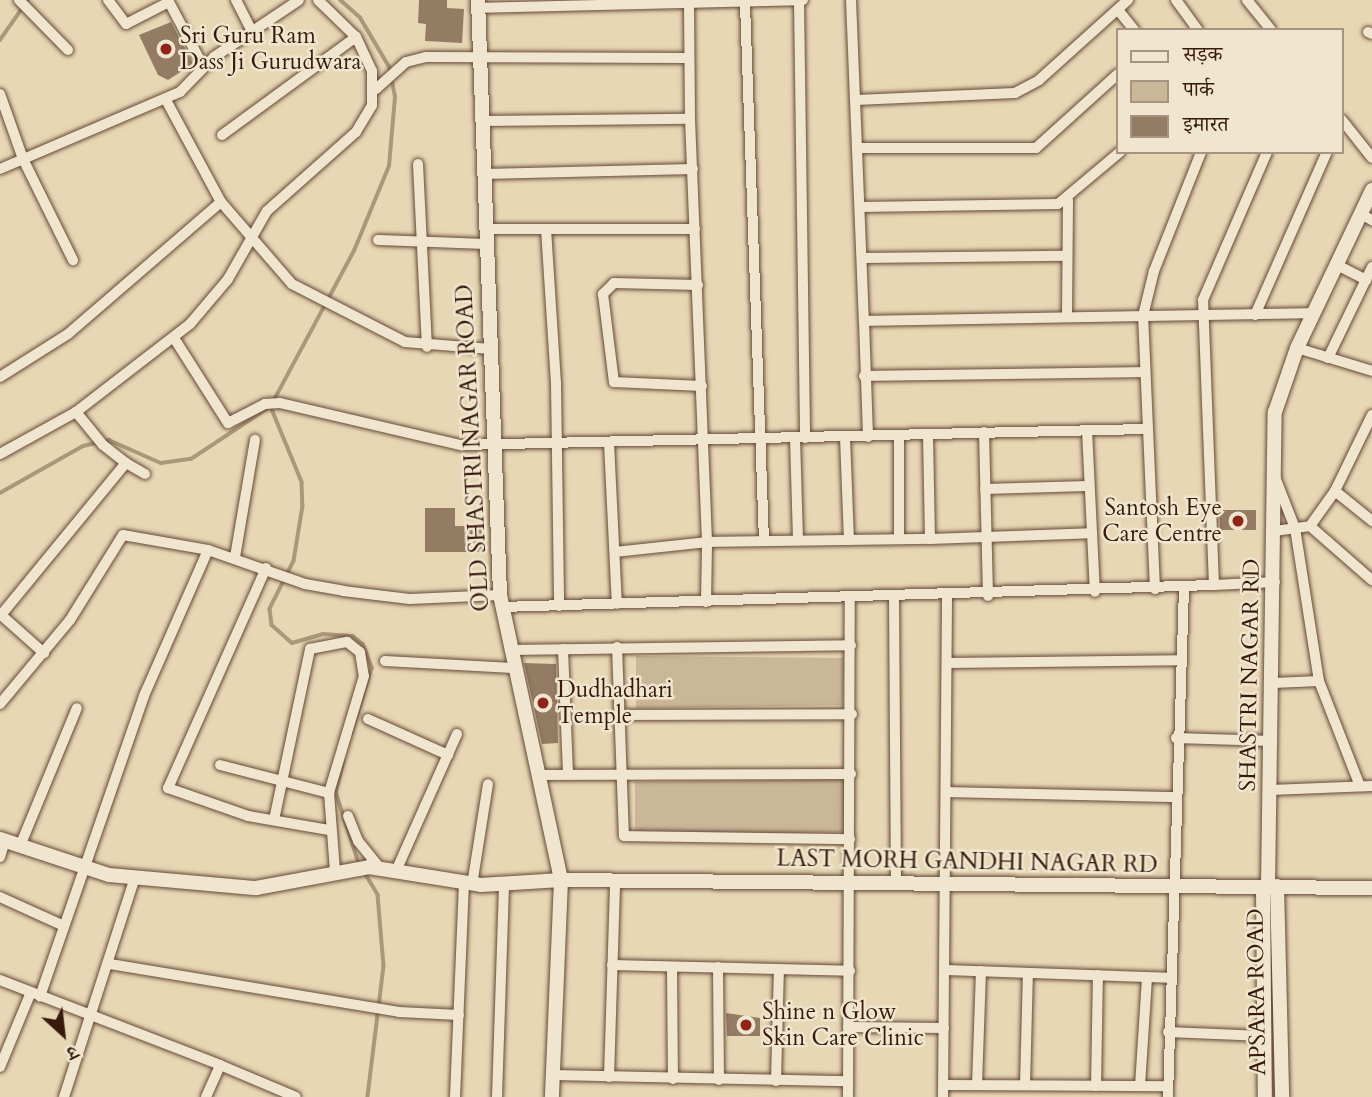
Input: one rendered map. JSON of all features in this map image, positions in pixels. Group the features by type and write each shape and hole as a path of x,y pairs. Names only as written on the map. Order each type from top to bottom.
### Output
{"street":[{"path":"19,0 68,50"},
{"path":"108,0 126,24 169,1 203,66"},
{"path":"236,0 252,31"},
{"path":"0,169 166,100 187,86 203,66 299,0"},
{"path":"318,0 356,37 380,86"},
{"path":"478,4 589,1 746,3 806,0"},
{"path":"851,0 868,437"},
{"path":"856,100 1015,93 1039,80 1128,0"},
{"path":"1175,0 1196,28"},
{"path":"1247,0 1270,28"},
{"path":"689,1 690,119 707,542 706,602"},
{"path":"798,540 799,1"},
{"path":"746,3 764,541"},
{"name":"OLD SHASTRI NAGAR ROAD","path":"478,4 501,601 513,668 561,880 552,1097"},
{"path":"1118,10 1132,28"},
{"path":"1258,28 1262,18"},
{"path":"222,135 356,37"},
{"path":"0,454 76,412 174,338 216,295 267,211 356,132 380,86 397,68 426,57 481,61 689,58"},
{"path":"858,148 1036,148 1116,76"},
{"path":"0,94 23,159 73,260"},
{"path":"166,100 221,202 292,284 319,301 405,342 427,346 491,349"},
{"path":"483,121 690,119"},
{"path":"1344,123 1372,158"},
{"path":"860,207 1048,206 1068,200 1118,154"},
{"path":"1155,589 1144,429 1143,316 1154,271 1200,154"},
{"path":"1214,585 1202,317 1217,262 1266,154"},
{"path":"1255,315 1326,154"},
{"path":"418,164 427,346"},
{"path":"484,174 693,169"},
{"name":"SHASTRI NAGAR RD","path":"1270,886 1275,412 1297,348 1337,265 1366,217 1372,190"},
{"path":"1067,317 1068,200"},
{"path":"0,377 68,334 221,202"},
{"path":"378,240 422,242 546,229 695,229"},
{"path":"546,229 558,444 559,606"},
{"path":"862,258 1067,256"},
{"path":"1337,265 1366,280"},
{"path":"1328,358 1372,267"},
{"path":"698,285 614,283 603,294 614,382 702,386"},
{"path":"864,321 1315,313"},
{"path":"174,338 224,421 236,422 275,403 444,442 493,446 1144,429"},
{"path":"1297,348 1372,371"},
{"path":"864,376 1145,372"},
{"path":"76,412 99,441 145,474"},
{"path":"1275,531 1310,526 1367,439 1372,415"},
{"path":"1087,429 1087,486 1095,592"},
{"path":"984,432 988,596"},
{"path":"900,435 900,539"},
{"path":"928,435 930,539"},
{"path":"845,438 849,540"},
{"path":"235,557 255,440"},
{"path":"609,443 617,604"},
{"path":"44,653 1,615 127,463"},
{"path":"1274,475 1295,528 1319,681 1360,786"},
{"path":"985,489 1087,486"},
{"path":"1335,491 1372,521"},
{"path":"1310,526 1372,580"},
{"path":"615,552 707,542 985,538 1090,533"},
{"path":"0,704 44,653 123,535 235,557 291,580 402,598 559,606 988,596 1275,582"},
{"path":"0,1067 36,994 64,926 144,696 208,551"},
{"path":"269,569 168,788 233,812 329,830"},
{"path":"943,1085 1140,1086 1168,1092 1179,660 1184,588"},
{"path":"943,1097 949,792 947,597"},
{"path":"894,598 895,883"},
{"path":"848,1097 852,713 850,599"},
{"path":"274,820 310,649 347,642 360,652 364,676 329,793 329,830 339,870"},
{"path":"510,650 851,645"},
{"path":"617,647 621,824 628,837 850,839"},
{"path":"563,649 568,774"},
{"path":"948,663 1179,660"},
{"path":"385,661 513,668"},
{"path":"1273,683 1319,681"},
{"path":"20,846 77,708"},
{"path":"618,715 852,713"},
{"path":"368,719 448,755"},
{"path":"348,816 358,841 382,869 448,755 457,734"},
{"path":"1177,738 1272,741"},
{"path":"220,765 329,793"},
{"path":"537,775 851,774"},
{"path":"455,1097 468,884 488,784"},
{"path":"1270,790 1372,786"},
{"path":"949,792 1175,797"},
{"path":"0,857 3,840"},
{"name":"LAST MORH GANDHI NAGAR RD","path":"3,840 85,868 135,877 256,888 339,870 382,869 468,884 504,885 561,880 1372,888"},
{"path":"64,1097 89,1017 110,964 135,877"},
{"path":"609,1077 615,881"},
{"path":"497,1097 504,885"},
{"name":"APSARA ROAD","path":"1265,1097 1264,1036 1270,886"},
{"name":"APSARA ROAD","path":"1270,886 1282,1097"},
{"path":"0,897 64,926"},
{"path":"110,964 388,1010 459,1014"},
{"path":"612,965 850,971"},
{"path":"672,967 673,1079"},
{"path":"718,967 719,1080"},
{"path":"776,1081 779,969"},
{"path":"945,970 1169,978"},
{"path":"977,1085 981,971"},
{"path":"1025,1085 1028,973"},
{"path":"1096,1086 1098,975"},
{"path":"1140,1086 1147,977"},
{"path":"0,980 296,1097"},
{"path":"848,1027 944,1028"},
{"path":"1168,1032 1264,1036"},
{"path":"206,1097 220,1065"},
{"path":"553,1075 848,1082"}],"green space":[{"path":"636,656 844,658 843,705 636,708"},
{"path":"844,779 845,832 635,835 635,782"}],"building":[{"path":"419,0 447,0 447,8 464,9 462,43 425,41 426,24 418,23"},
{"name":"Sri Guru Ram Dass Ji Gurudwara","path":"171,22 193,64 168,80 158,75 139,35"},
{"path":"425,508 455,508 455,526 482,526 482,552 425,552"},
{"path":"1219,510 1256,510 1256,530 1220,530"},
{"name":"Dudhadhari Temple","path":"524,663 556,664 558,743 542,744"},
{"path":"726,1013 760,1018 760,1036 727,1036"}],"waterway":[{"path":"0,40 28,0"},
{"path":"274,400 354,251 389,166 395,97 389,67 360,18 340,0"},
{"path":"0,493 83,446 109,440 161,463 191,459 271,406"},
{"path":"271,407 302,482 303,506 294,561 270,609 272,625 292,643 323,634 353,636 363,644 372,668 352,733"},
{"path":"344,761 336,792 359,863"},
{"path":"365,873 378,895 384,966 368,1097"}],"place":[{"name":"Sri Guru Ram Dass Ji Gurudwara","path":"166,49"},
{"name":"Santosh Eye Care Centre","path":"1238,521"},
{"name":"Dudhadhari Temple","path":"543,703"},
{"name":"Shine n Glow Skin Care Clinic","path":"746,1025"}]}
